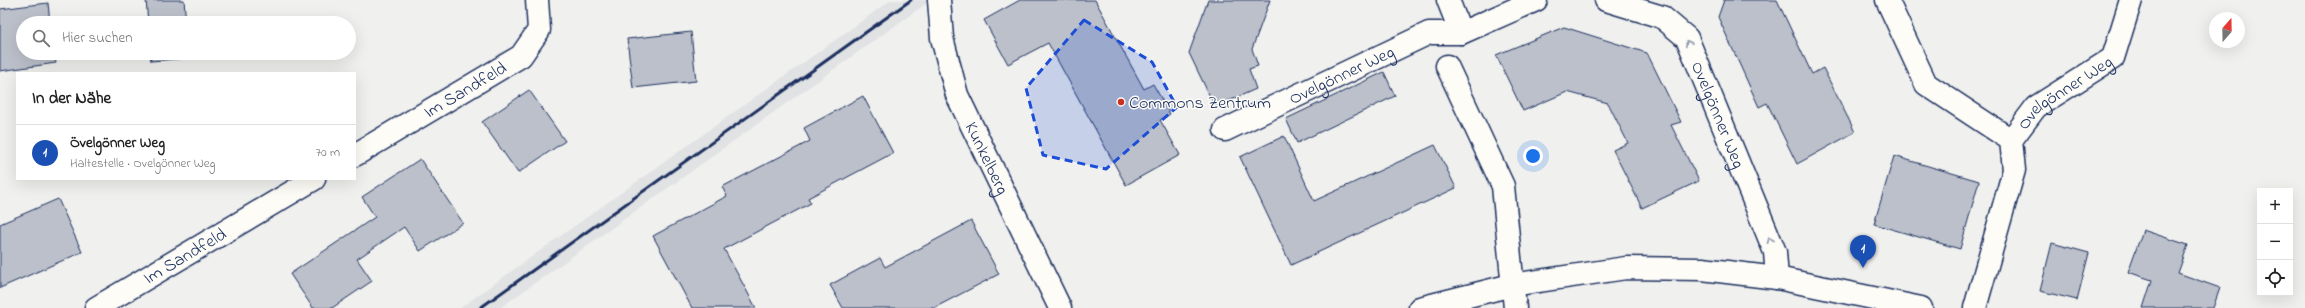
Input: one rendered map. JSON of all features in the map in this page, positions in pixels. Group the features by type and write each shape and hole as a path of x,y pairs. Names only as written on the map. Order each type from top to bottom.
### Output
{"street":[{"name":"Im Sandfeld","path":"356,153 521,56 539,30 537,0"},
{"name":"Kunkelberg","path":"939,0 942,38 957,95 1060,308"},
{"path":"1448,0 1461,33"},
{"name":"Ovelgönner Weg","path":"1225,130 1430,33 1461,33 1536,0"},
{"name":"Ovelgönner Weg","path":"1606,0 1662,18 1687,38 1775,252 1777,278"},
{"name":"Ovelgönner Weg","path":"1887,0 1926,84 2011,140"},
{"name":"Ovelgönner Weg","path":"1975,308 2014,170 2011,140 2036,107 2113,58 2131,0"},
{"path":"1447,66 1503,186 1515,308"},
{"name":"Im Sandfeld","path":"96,308 312,180"},
{"path":"1420,308 1512,285 1626,268 1702,269 1777,278 1921,308"}],"highlighted area":[{"path":"1084,20 1152,62 1177,107 1106,169 1043,155 1026,88"}],"shaded area":[{"path":"891,0 931,0 500,308 460,308"}],"building":[{"path":"146,0 184,0 185,16 147,16"},
{"name":"Commons Zentrum","path":"1020,0 1095,0 1144,89 1153,84 1170,114 1160,120 1180,155 1126,185 1048,43 1008,64 984,20"},
{"path":"1208,0 1270,0 1252,49 1258,66 1249,69 1256,89 1215,107 1189,53"},
{"path":"1724,0 1777,0 1812,74 1823,68 1855,132 1797,164 1767,103 1759,107 1718,17"},
{"path":"48,3 49,16 16,16 16,60 55,60 56,63 0,71 0,9"},
{"path":"1564,27 1647,53 1681,122 1671,125 1699,181 1642,208 1613,150 1628,143 1608,103 1567,92 1523,111 1496,55"},
{"path":"691,32 696,81 633,88 627,39"},
{"path":"1384,72 1395,96 1297,143 1286,119"},
{"path":"529,90 565,141 518,173 482,122"},
{"path":"863,96 893,153 808,198 811,203 724,249 756,308 692,308 653,236 727,196 722,187 810,141 804,128"},
{"path":"1284,136 1314,201 1435,145 1456,188 1291,265 1240,157"},
{"path":"1894,156 1979,181 1960,249 1874,224"},
{"path":"420,159 463,223 420,251 404,227 357,259 372,281 332,308 313,308 290,274 375,217 362,197"},
{"path":"58,199 82,252 0,288 0,224"},
{"path":"971,221 999,274 934,308 843,308 830,285 880,258 885,267"},
{"path":"2143,230 2188,245 2178,273 2220,288 2213,308 2143,308 2152,280 2128,272"},
{"path":"2052,243 2089,253 2077,300 2040,291"}],"railway":[{"path":"480,308 911,0"}],"place":[{"name":"Commons Zentrum","path":"1121,102"},
{"name":"Övelgönner Weg","path":"1863,268"}]}
